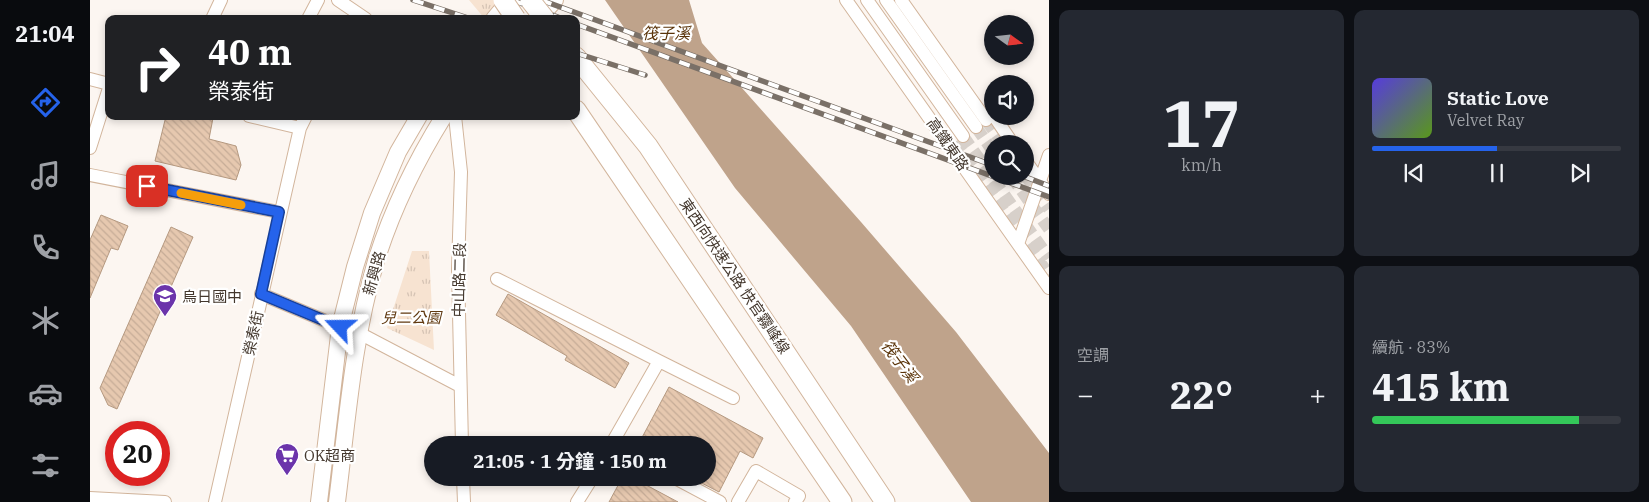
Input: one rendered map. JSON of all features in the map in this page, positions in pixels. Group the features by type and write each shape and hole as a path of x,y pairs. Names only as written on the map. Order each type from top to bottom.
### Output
{"highway":[{"path":"507,0 514,15"},
{"path":"530,0 542,15"},
{"name":"東西向快速公路 快官霧峰線","path":"580,62 648,146 885,502"},
{"path":"580,116 842,502"}],"main road":[{"path":"497,15 507,0"},
{"path":"542,15 555,0"},
{"name":"新興路","path":"319,502 340,327 355,267 372,213 398,152 417,120"},
{"name":"新興路","path":"337,502 359,334 376,261 390,222 422,152 442,120"}],"street":[{"path":"214,15 221,0"},
{"path":"310,15 318,0"},
{"path":"338,0 360,15"},
{"name":"高鐵東路","path":"846,0 1049,288"},
{"name":"高鐵東路","path":"856,0 959,139 867,0"},
{"path":"886,0 984,116"},
{"path":"901,0 984,116"},
{"path":"911,0 984,115"},
{"path":"90,79 105,83"},
{"path":"90,148 105,101"},
{"path":"266,120 300,128"},
{"name":"榮泰街","path":"215,502 279,212 300,128 304,120"},
{"name":"中山路二段","path":"455,120 461,172 458,269 462,436"},
{"path":"992,125 1003,135"},
{"path":"1018,244 1049,155"},
{"path":"1034,173 1049,194"},
{"path":"90,175 279,212"},
{"path":"497,279 734,398"},
{"path":"261,294 340,327"},
{"path":"359,334 460,386"},
{"path":"617,436 659,361"},
{"path":"738,502 756,471 798,496 795,502"},
{"path":"463,486 464,502"},
{"path":"577,502 587,486"},
{"path":"691,486 720,502"},
{"path":"90,498 166,502"}],"green space":[{"path":"469,0 512,0 499,15 482,15"},
{"name":"兒二公園","path":"412,251 429,251 434,350 387,328"}],"water":[{"name":"筏子溪","path":"605,0 689,0 702,43 956,332 1049,453 1049,502 971,502 851,326 735,188"}],"building":[{"path":"165,120 213,120 209,139 236,146 241,165 236,180 155,161"},
{"path":"101,215 128,226 118,250 111,248 90,298 90,240"},
{"path":"171,227 193,237 117,409 108,405 100,388"},
{"path":"508,294 629,363 615,388 565,360 567,356 496,315"},
{"path":"669,387 763,438 753,458 740,451 719,492 707,486 716,486 716,436 643,436"},
{"path":"618,486 648,486 678,502 609,502"}],"tunnel":[{"path":"990,125 997,135"},
{"path":"976,127 984,138"},
{"path":"963,136 1049,258"},
{"path":"955,142 1049,275"},
{"path":"1017,185 1049,229"},
{"path":"1032,185 1049,209"}],"railway":[{"path":"413,0 459,15"},
{"path":"512,0 552,15"},
{"path":"541,0 984,162"},
{"path":"580,25 1049,197"},
{"path":"580,54 645,75"},
{"path":"1034,180 1049,186"}],"slow traffic":[{"path":"181,193 241,205"}],"place":[{"name":"烏日國中","path":"165,317"},
{"name":"OK超商","path":"287,476"}],"route":[{"path":"147,186 279,212 261,294 340,327"}]}
